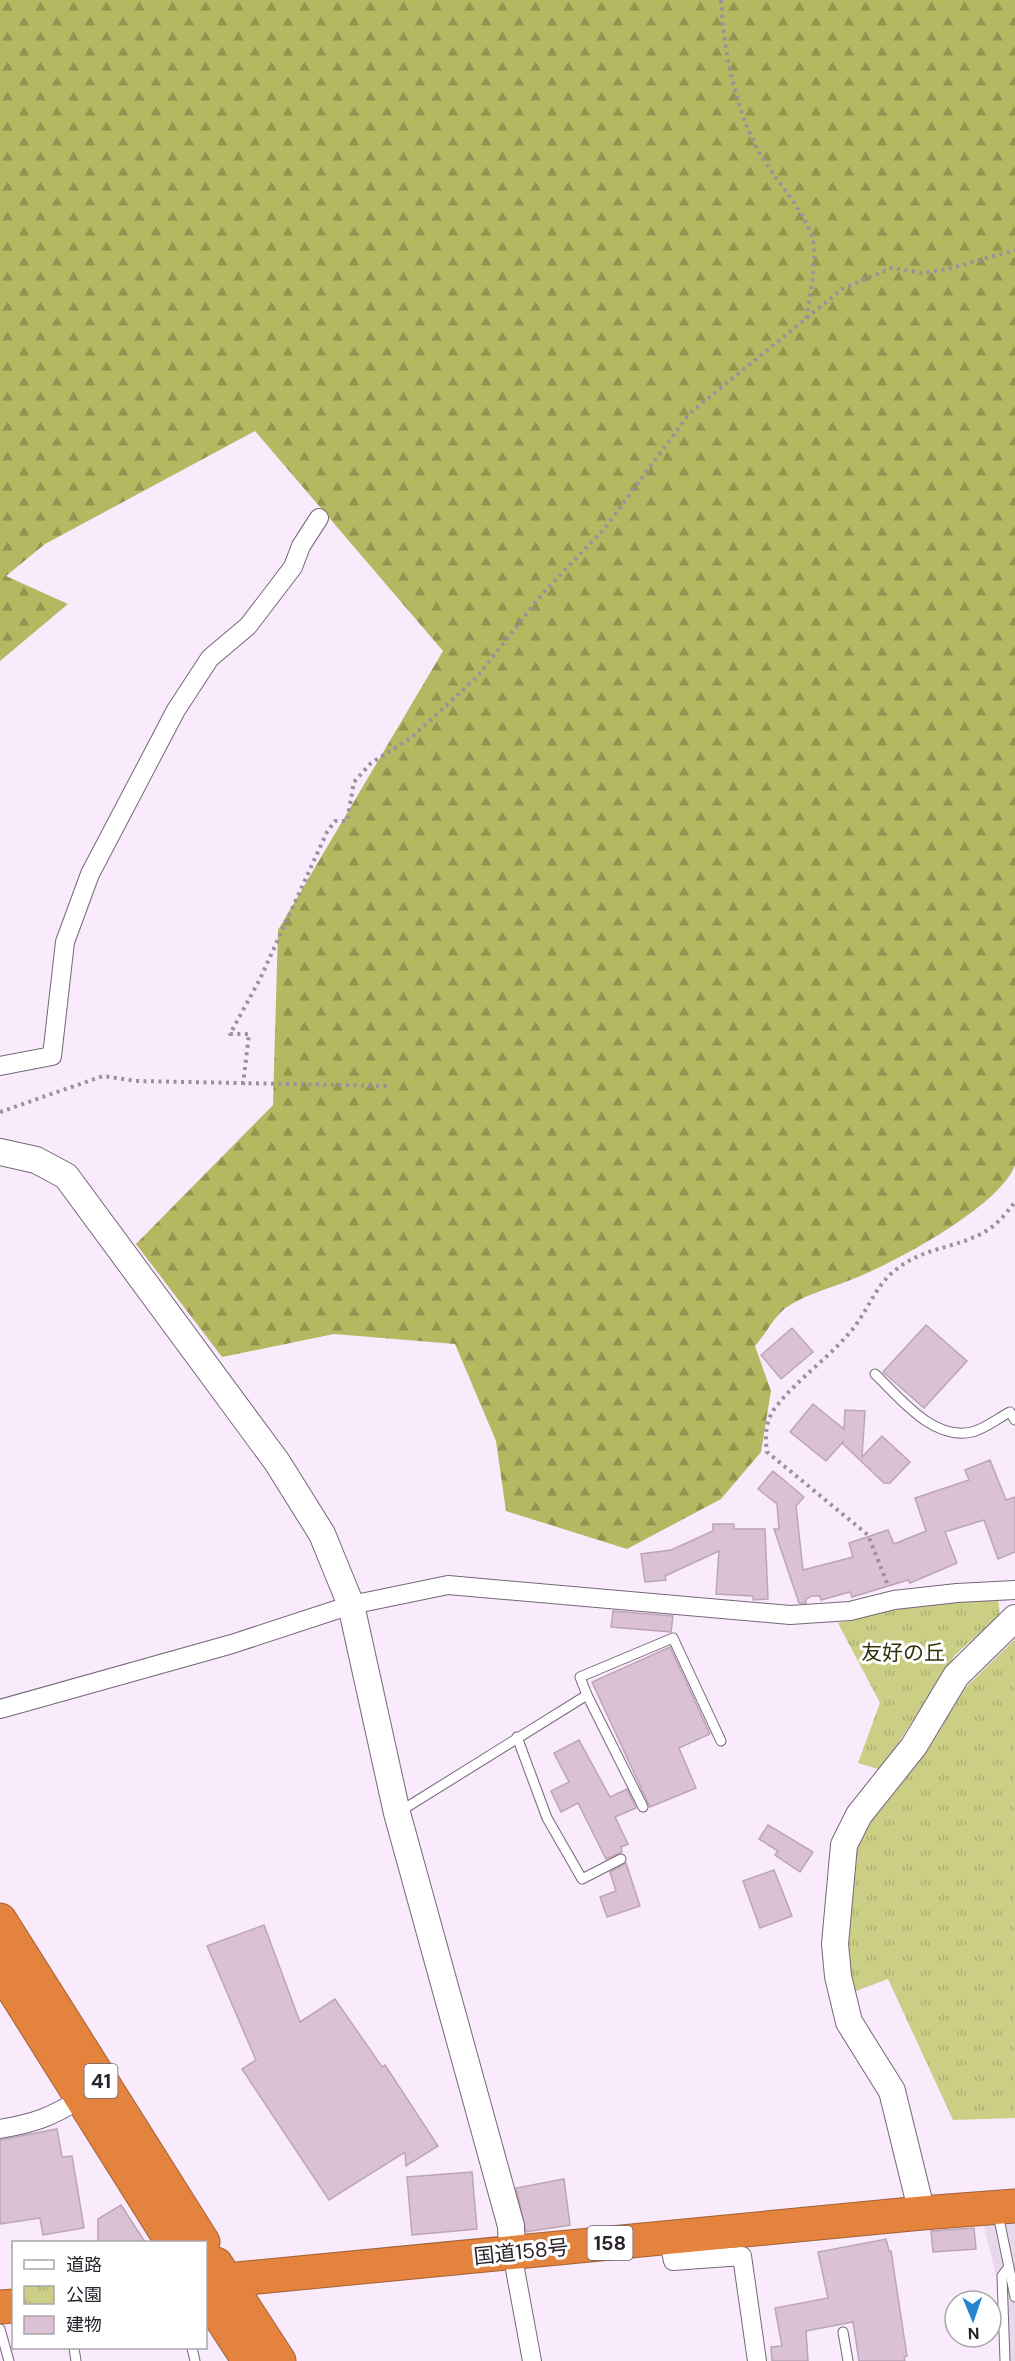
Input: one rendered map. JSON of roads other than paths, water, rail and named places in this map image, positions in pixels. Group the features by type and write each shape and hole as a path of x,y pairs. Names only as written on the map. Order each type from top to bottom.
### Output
{"highway":[{"name":"41","path":"0,1920 202,2241"},
{"name":"41","path":"0,1968 171,2241"},
{"name":"国道158号","path":"212,2286 668,2237 1006,2206"},
{"path":"207,2254 212,2286 249,2361"},
{"path":"212,2286 279,2361"}],"street":[{"path":"0,1066 52,1056 65,942 90,874 176,710 210,658 248,626 293,567 301,546 319,518"},
{"path":"0,1152 36,1160 66,1176 277,1462 322,1533 351,1605 397,1813 512,2226 512,2253 532,2361"},
{"path":"0,1709 232,1644 351,1605 448,1585 790,1615 850,1611 894,1600 957,1593 1015,1590"},
{"path":"922,2213 892,2091 849,2022 838,1976 835,1944 843,1845 859,1815 914,1746 957,1676 1015,1618"},
{"path":"0,2129 26,2125 56,2115 82,2098"},
{"path":"668,2237 673,2260 742,2256 758,2361"}],"lane":[{"path":"875,1374 921,1418 958,1434 975,1431 1010,1412 1015,1420"},
{"path":"643,1807 580,1677 674,1638 721,1741"},
{"path":"397,1813 587,1695"},
{"path":"517,1737 547,1818 582,1879 621,1859"},
{"path":"1006,2206 1008,2268 1015,2297"},
{"path":"1005,2361 1002,2276 1008,2268"},
{"path":"0,2329 9,2361"},
{"path":"843,2332 848,2361"}],"park label":[{"name":"友好の丘","path":"903,1653"}]}
